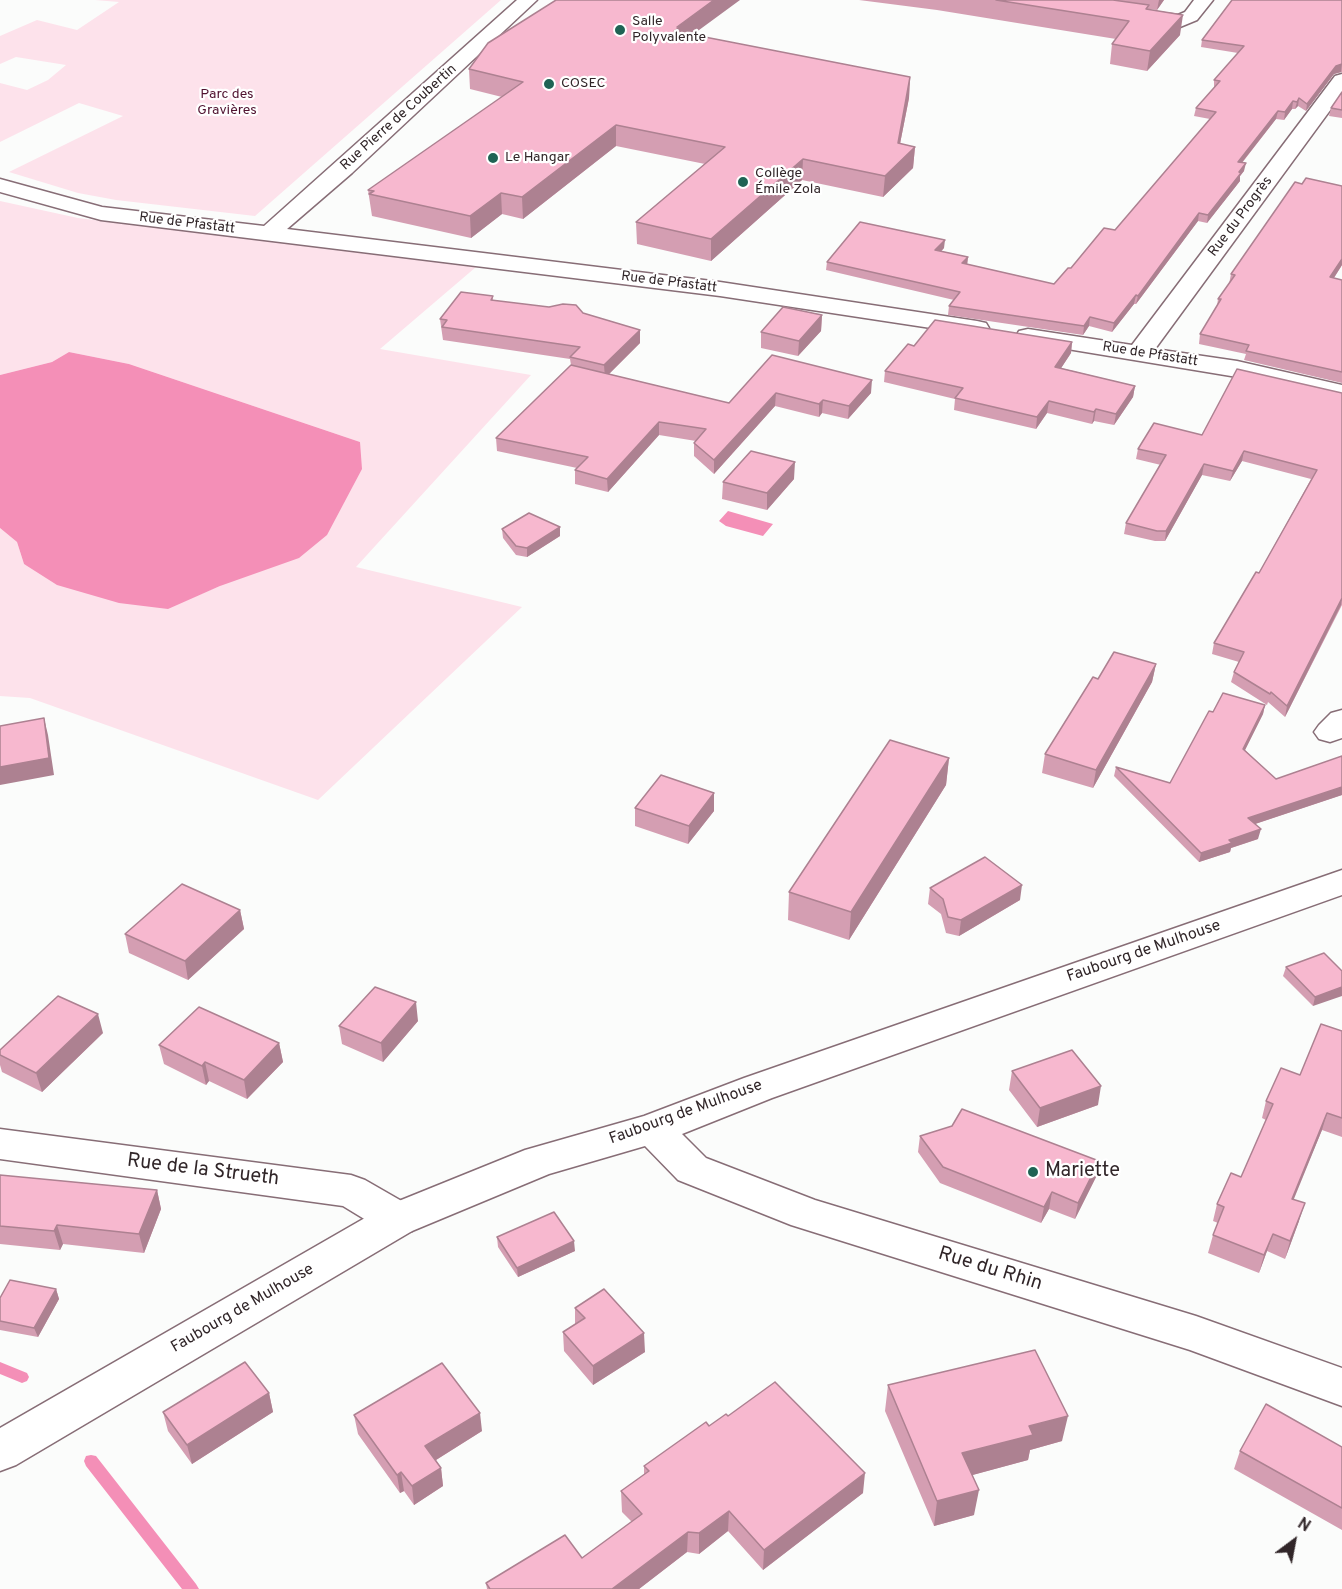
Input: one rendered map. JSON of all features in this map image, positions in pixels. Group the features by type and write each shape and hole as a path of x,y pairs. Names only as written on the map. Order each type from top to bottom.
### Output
{"street":[{"name":"Rue Pierre de Coubertin","path":"268,234 528,0"},
{"path":"1120,14 1180,21 1191,16 1204,0"},
{"name":"Rue du Progrès","path":"1139,353 1342,80"},
{"name":"Rue de Pfastatt","path":"0,185 101,213 720,289 1139,353 1341,389"},
{"name":"Faubourg de Mulhouse","path":"0,1451 398,1219 539,1161 653,1129 769,1084 1342,882"},
{"name":"Rue du Rhin","path":"653,1129 692,1169 806,1213 1196,1334 1342,1387"},
{"name":"Rue de la Strueth","path":"0,1144 351,1191 398,1219"}],"green space":[{"name":"Parc des Gravières","path":"95,0 501,0 255,216 116,200 78,193 9,172 123,116 79,103 0,142 0,83 27,90 48,80 66,65 16,57 0,64 0,36 37,20 77,30 119,2"},
{"path":"0,201 78,218 476,267 380,349 531,375 356,567 522,607 318,800 30,698 0,696 0,528 17,542 24,564 168,608 220,586 360,442 129,364 69,352 52,362 0,375"}],"shaded area":[{"path":"69,352 129,364 360,442 362,469 327,535 299,558 220,586 168,609 119,603 57,585 24,564 17,542 0,528 0,375 52,362"},
{"path":"728,511 773,524 763,536 726,526 719,521"}],"building":[{"path":"556,0 714,0 674,31 910,77 898,143 915,147 885,176 803,159 711,239 636,222 725,147 616,125 522,197 501,193 470,216 369,194 374,191 368,190 523,82 469,69 488,43"},
{"path":"996,0 1113,0 1149,5 1146,9 1183,15 1150,51 1112,44 1129,21"},
{"path":"1232,0 1342,0 1342,64 1336,66 1307,104 1299,98 1297,102 1293,101 1285,112 1278,111 1238,162 1246,163 1239,172 1241,173 1208,215 1199,213 1138,296 1136,295 1114,323 1090,317 1084,326 949,306 960,292 827,262 860,222 945,240 935,250 968,257 962,263 1054,284 1068,268 1071,268 1104,228 1115,230 1216,112 1196,108 1220,81 1214,80 1244,46 1202,40"},
{"path":"1342,92 1342,110 1331,108"},
{"path":"1306,178 1342,186 1342,259 1330,277 1342,280 1342,372 1246,351 1249,345 1200,334 1221,299 1218,299 1235,275 1231,274 1295,182 1302,184"},
{"path":"461,292 493,296 491,300 549,307 563,304 576,305 583,313 640,330 604,365 570,357 580,347 442,327 447,320 440,319"},
{"path":"783,307 822,315 799,341 761,332"},
{"path":"935,320 1072,342 1055,367 1135,386 1116,414 1096,409 1094,412 1049,401 1037,417 955,398 963,388 885,371 908,344 914,346"},
{"path":"772,355 872,380 849,406 823,400 819,404 776,393 714,460 694,443 706,429 659,422 607,479 575,470 588,457 496,438 571,365 729,403"},
{"path":"1237,369 1342,393 1342,598 1287,706 1271,692 1270,694 1234,672 1244,652 1214,643 1256,572 1259,573 1317,470 1244,451 1233,471 1204,464 1166,531 1126,523 1166,455 1138,449 1154,423 1202,435"},
{"path":"751,451 795,462 767,493 723,482"},
{"path":"529,513 560,527 527,548 516,546 502,529"},
{"path":"1114,652 1156,664 1096,770 1045,754 1093,677 1098,679"},
{"path":"1223,693 1265,705 1243,749 1276,779 1342,756 1342,787 1248,818 1261,829 1229,840 1232,843 1201,853 1116,767 1170,783 1209,711 1213,712"},
{"path":"44,718 49,758 0,767 0,726"},
{"path":"890,740 949,758 851,912 789,892"},
{"path":"661,775 714,793 689,826 635,808"},
{"path":"985,857 1022,885 961,920 948,917 943,899 930,888"},
{"path":"182,884 240,910 185,961 125,934"},
{"path":"1324,953 1342,971 1342,987 1315,997 1286,967"},
{"path":"375,987 416,1002 381,1043 339,1026"},
{"path":"58,996 98,1014 36,1073 0,1055 0,1050"},
{"path":"199,1007 279,1043 244,1080 205,1062 202,1066 159,1045"},
{"path":"1321,1024 1342,1031 1342,1118 1327,1113 1292,1199 1305,1203 1290,1241 1273,1234 1264,1255 1213,1235 1224,1207 1217,1204 1231,1173 1241,1177 1273,1104 1266,1101 1281,1068 1300,1075"},
{"path":"1072,1050 1101,1086 1040,1108 1012,1071"},
{"path":"962,1109 1099,1161 1078,1203 1052,1192 1044,1207 943,1167 920,1136 952,1126"},
{"path":"0,1175 157,1190 139,1234 57,1225 54,1231 0,1226"},
{"path":"554,1212 574,1241 517,1268 497,1237"},
{"path":"10,1280 56,1289 34,1328 0,1321 0,1298"},
{"path":"604,1289 644,1333 593,1366 563,1332 585,1318 575,1308"},
{"path":"1035,1350 1068,1416 1029,1426 1033,1435 962,1453 979,1490 937,1501 888,1385"},
{"path":"245,1362 269,1393 187,1445 163,1412"},
{"path":"442,1363 480,1413 425,1446 441,1468 412,1486 401,1472 397,1475 354,1415"},
{"path":"775,1382 865,1473 764,1550 729,1511 699,1533 688,1532 612,1589 490,1589 486,1583 565,1535 582,1558 642,1514 621,1491 649,1471 644,1466 706,1422 709,1426 726,1414 728,1416"},
{"path":"1266,1404 1342,1447 1342,1508 1240,1451"}],"waterway":[{"path":"0,1368 22,1377"},
{"path":"91,1461 191,1589"}],"place":[{"name":"Salle Polyvalente","path":"620,30"},
{"name":"COSEC","path":"549,84"},
{"name":"Le Hangar","path":"493,158"},
{"name":"Collège Émile Zola","path":"743,182"},
{"name":"Mariette","path":"1033,1172"}]}
